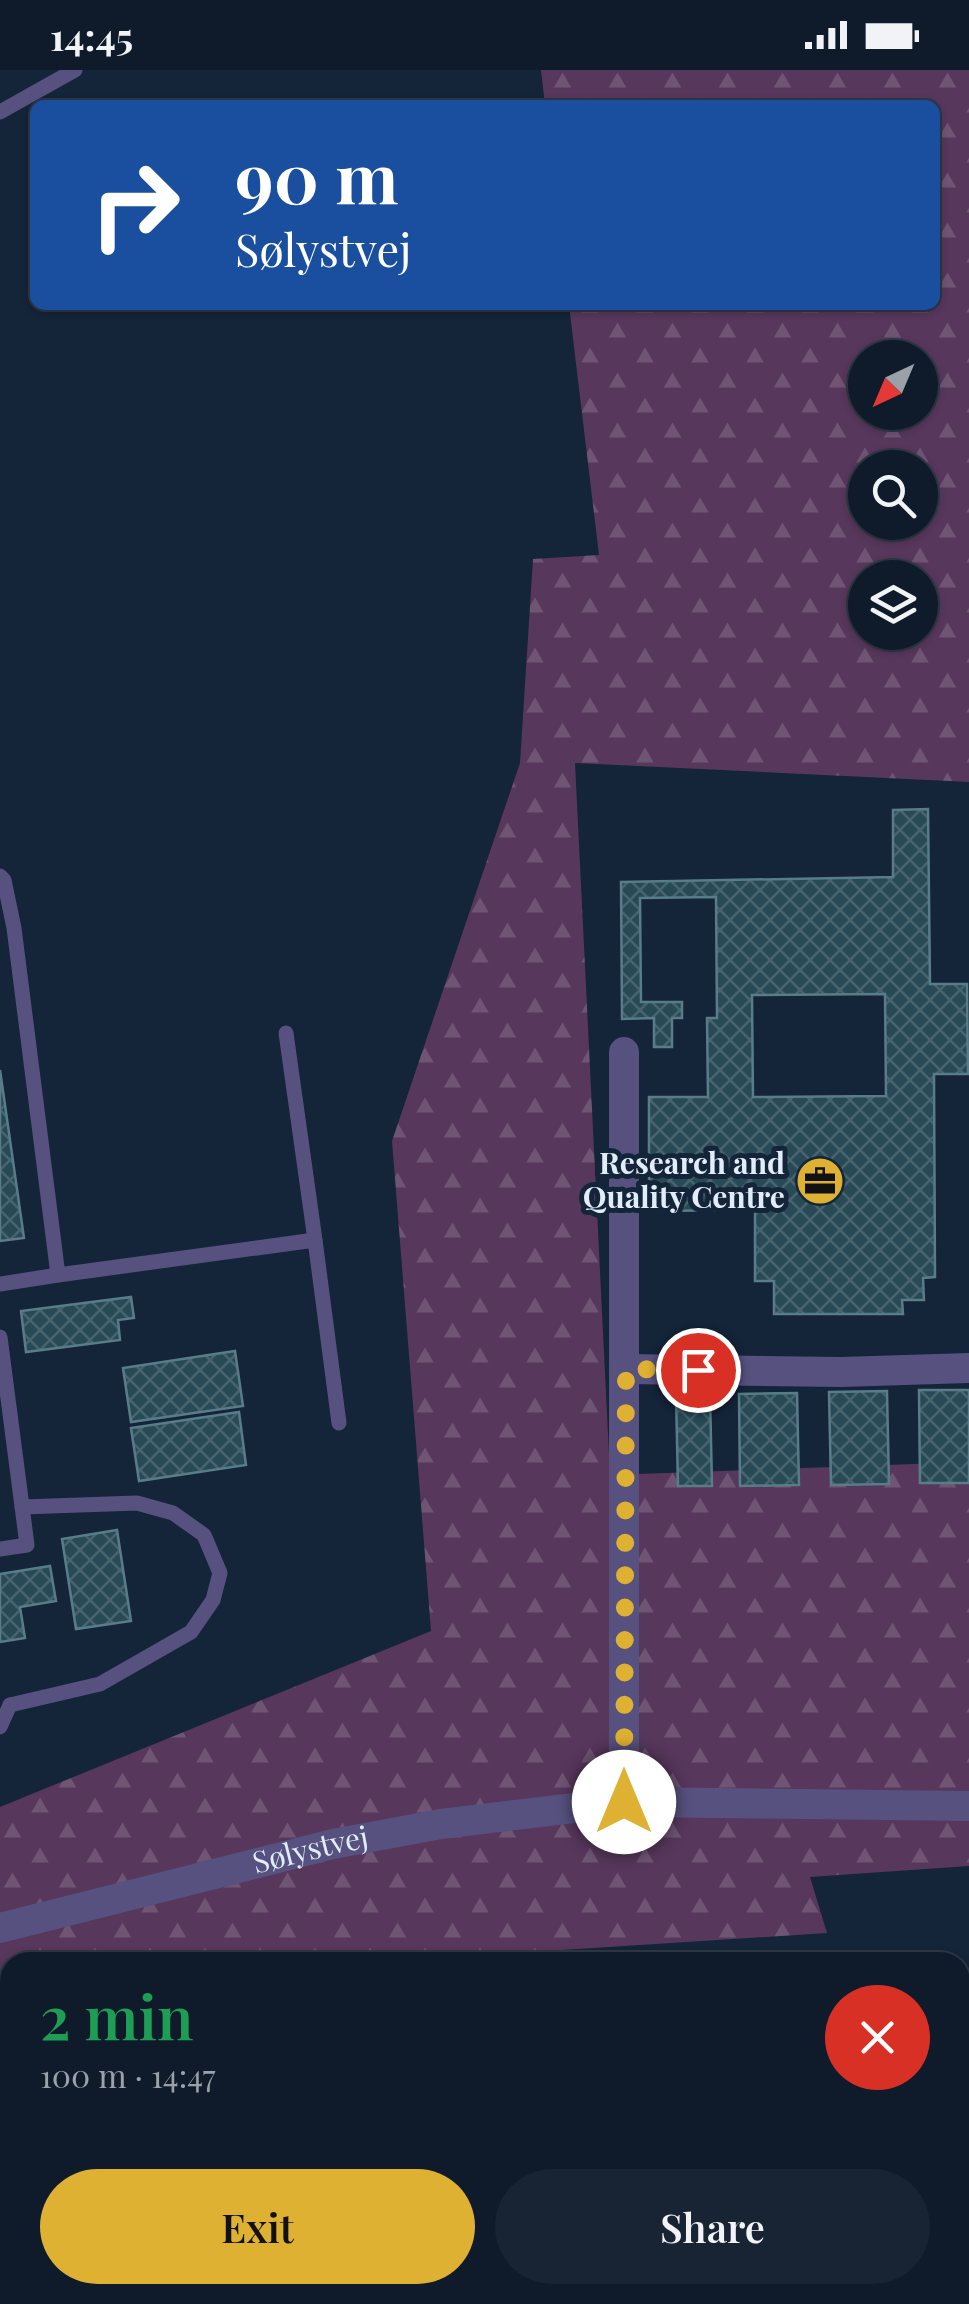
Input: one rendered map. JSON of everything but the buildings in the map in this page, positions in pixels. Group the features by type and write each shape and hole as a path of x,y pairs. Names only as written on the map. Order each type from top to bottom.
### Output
{"street":[{"path":"624,1052 624,1802"},
{"path":"626,1369 841,1372 969,1368"},
{"name":"Sølystvej","path":"0,1928 332,1844 441,1824 624,1802 969,1806"}],"lane":[{"path":"0,112 75,70"},
{"path":"0,876 14,928 58,1275"},
{"path":"286,1033 339,1423"},
{"path":"0,1284 315,1240"},
{"path":"0,1337 27,1545 0,1549"},
{"path":"0,1726 5,1701 100,1684 191,1632 213,1600 220,1574 204,1534 172,1513 138,1504 22,1507"}],"green space":[{"path":"541,70 969,70 969,782 575,763 610,1475 969,1462 969,1866 810,1877 827,1933 530,1952 0,1952 0,1807 431,1631 392,1141 520,763 533,559 599,555 570,310 940,310 940,100 544,100"}],"place":[{"name":"Research and Quality Centre","path":"820,1181"}],"route":[{"path":"624,1802 626,1369 698,1370"}]}
